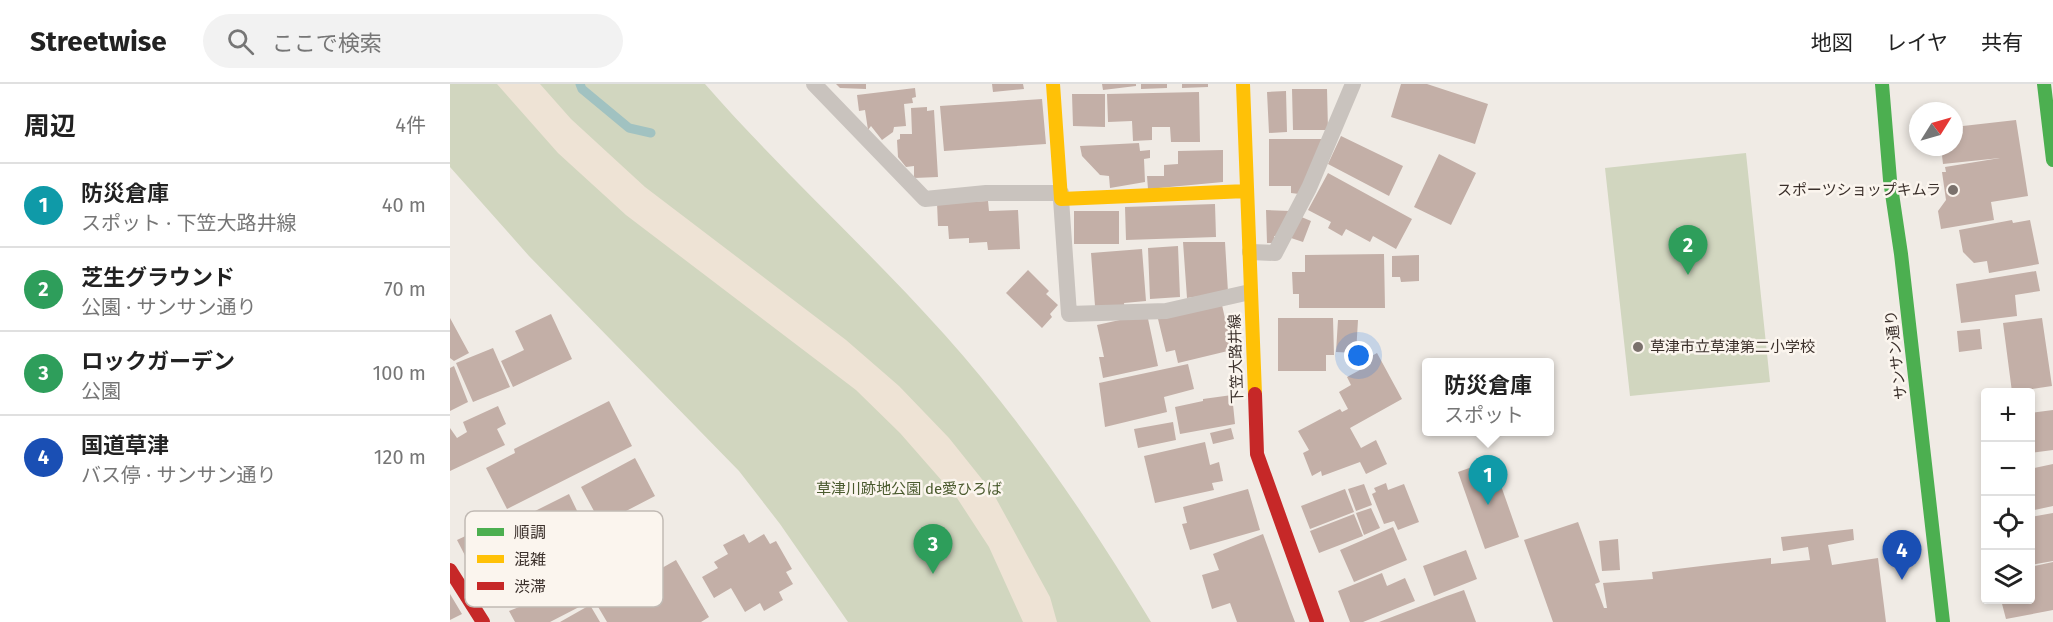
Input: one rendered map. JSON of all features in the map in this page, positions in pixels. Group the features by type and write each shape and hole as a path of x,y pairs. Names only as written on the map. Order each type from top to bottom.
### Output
{"street":[{"path":"1053,84 1061,196 1247,191"},
{"name":"下笠大路井線","path":"1243,84 1257,454 1317,622"},
{"name":"サンサン通り","path":"1882,84 1890,180 1901,254 1943,622"},
{"path":"2044,84 2053,160"},
{"path":"450,570 465,594"},
{"path":"473,607 483,622"}],"lane":[{"path":"814,84 925,199 986,193 1061,196 1069,314 1167,311 1250,292"},
{"path":"1250,252 1275,254 1309,188 1353,84"}],"green space":[{"name":"草津川跡地公園 de愛ひろば","path":"450,84 705,84 764,148 915,302 973,367 1054,473 1151,622 848,622 780,524 739,471 529,256 450,167"},
{"path":"1746,153 1770,382 1630,396 1605,168"}],"shaded area":[{"path":"497,84 540,84 571,119 645,187 846,340 899,386 949,438 993,493 1050,597 1057,622 1023,622 989,547 957,498 900,433 856,390 626,215 558,153"}],"building":[{"path":"836,84 866,84 866,89 840,88"},
{"path":"992,84 1023,84 1024,89 993,92"},
{"path":"1102,84 1136,84 1136,86 1103,90"},
{"path":"1141,84 1167,84 1167,88 1141,89"},
{"path":"1182,84 1208,84 1208,87 1182,88"},
{"path":"1401,84 1427,84 1488,104 1475,144 1391,117"},
{"path":"915,88 916,97 912,98 913,103 904,104 906,126 894,127 893,132 882,140 871,126 868,130 865,110 859,111 857,95"},
{"path":"1292,89 1327,89 1328,130 1293,130"},
{"path":"1286,91 1287,132 1269,133 1267,92"},
{"path":"1199,92 1200,142 1171,142 1170,127 1152,127 1152,140 1133,141 1132,121 1108,122 1107,94"},
{"path":"1072,94 1105,94 1105,127 1073,126"},
{"path":"1042,99 1046,144 944,151 940,106"},
{"path":"927,107 927,111 934,110 938,177 914,178 914,166 906,167 898,157 897,140 900,139 900,134 912,134 911,108"},
{"path":"2016,120 2028,196 1991,202 1994,220 1941,229 1938,211 1946,200 1942,172 1946,172 1945,167 2000,158 1943,164 1942,156 1963,156 1963,126"},
{"path":"1341,136 1403,166 1389,196 1328,164"},
{"path":"1269,139 1323,139 1299,194 1291,193 1291,186 1269,186"},
{"path":"1139,143 1140,151 1150,150 1150,158 1144,159 1145,182 1110,188 1109,176 1100,175 1082,156 1080,146"},
{"path":"1223,150 1223,182 1148,189 1147,176 1164,176 1164,165 1178,164 1178,151"},
{"path":"1439,154 1476,173 1451,225 1414,207"},
{"path":"1328,173 1412,219 1396,249 1373,236 1370,242 1346,229 1342,236 1328,228 1331,222 1308,210"},
{"path":"988,201 989,211 1018,210 1020,249 988,250 987,242 969,243 969,238 949,239 948,226 938,226 937,203"},
{"path":"1215,204 1216,237 1126,240 1125,207"},
{"path":"1266,210 1290,211 1280,236 1274,236 1274,243 1267,243"},
{"path":"1074,211 1119,211 1119,244 1074,244"},
{"path":"1299,216 1311,221 1303,242 1291,238"},
{"path":"2012,220 2013,223 2030,220 2039,264 1989,273 1987,261 1974,263 1963,252 1959,230"},
{"path":"1183,242 1225,242 1228,292 1187,298"},
{"path":"1178,246 1180,297 1150,299 1148,248"},
{"path":"1142,249 1146,301 1124,303 1125,310 1095,306 1091,253"},
{"path":"1384,254 1385,308 1299,308 1299,294 1293,294 1292,272 1305,272 1305,255"},
{"path":"1419,255 1419,281 1401,282 1400,277 1392,277 1392,256"},
{"path":"1028,270 1049,291 1046,294 1058,305 1050,314 1052,317 1042,328 1006,293"},
{"path":"2036,271 2040,291 2015,295 2017,316 1961,323 1956,284"},
{"path":"1222,305 1232,350 1178,363 1175,350 1166,352 1158,319"},
{"path":"551,314 572,359 513,387 501,361 524,350 515,331"},
{"path":"1147,314 1158,366 1103,378 1099,357 1104,357 1097,325"},
{"path":"450,318 469,353 454,361 450,358"},
{"path":"1278,318 1333,318 1334,355 1326,355 1326,371 1278,371"},
{"path":"2042,318 2052,386 2011,388 2003,323"},
{"path":"1338,320 1358,320 1356,353 1336,352"},
{"path":"1980,329 1982,349 1959,352 1957,331"},
{"path":"493,348 510,387 473,402 456,363"},
{"path":"1377,353 1402,399 1350,428 1361,448 1376,440 1387,464 1366,474 1360,462 1322,476 1321,471 1312,476 1303,453 1309,450 1298,431 1340,409 1342,412 1348,409 1339,392 1351,385 1347,377 1371,364 1368,358"},
{"path":"1188,364 1194,389 1164,397 1167,412 1105,427 1099,383"},
{"path":"454,366 468,402 450,411 450,368"},
{"path":"1232,395 1235,424 1180,434 1175,407 1203,401 1203,399"},
{"path":"609,401 632,446 507,509 486,468 515,453 514,449"},
{"path":"498,406 506,424 497,429 505,445 450,471 450,428 457,438 467,432 463,422"},
{"path":"2053,410 2053,450 2035,452 2035,412"},
{"path":"1173,422 1176,440 1138,448 1134,429"},
{"path":"1231,428 1234,439 1213,444 1210,433"},
{"path":"1205,442 1210,465 1219,462 1223,481 1212,483 1214,490 1155,503 1144,456"},
{"path":"635,458 655,496 626,511 594,511 581,487"},
{"path":"1492,460 1519,537 1485,549 1458,472"},
{"path":"2053,464 2053,506 2035,510 2035,468"},
{"path":"1386,483 1388,490 1404,484 1419,522 1398,530 1394,521 1384,524 1372,494 1376,492 1374,488"},
{"path":"1364,484 1372,505 1356,511 1348,489"},
{"path":"1248,489 1260,530 1190,550 1182,524 1187,523 1183,507"},
{"path":"1345,489 1354,512 1310,529 1301,506"},
{"path":"569,494 577,511 535,511"},
{"path":"1371,508 1380,528 1364,535 1356,513"},
{"path":"2053,513 2053,561 2035,564 2035,516"},
{"path":"1354,514 1363,536 1319,553 1310,531"},
{"path":"1578,522 1600,582 1595,584 1604,608 1607,608 1603,583 1653,579 1652,572 1771,558 1771,564 1810,560 1808,547 1783,551 1781,537 1853,529 1854,540 1828,545 1832,565 1878,558 1886,622 1553,622 1524,540"},
{"path":"1393,527 1407,560 1354,582 1340,550"},
{"path":"744,534 749,543 764,534 770,544 776,541 792,569 786,572 793,584 779,592 783,600 764,611 760,603 745,612 731,588 714,598 702,577 718,568 714,562 728,554 723,545"},
{"path":"1263,534 1295,622 1237,622 1230,603 1212,609 1202,575 1219,570 1213,554"},
{"path":"465,536 465,556 457,540"},
{"path":"1618,539 1620,570 1602,571 1599,541"},
{"path":"1466,550 1477,579 1434,596 1423,566"},
{"path":"676,560 709,617 701,622 607,622 598,607 663,607 663,567"},
{"path":"2053,562 2053,610 2006,619 2002,604 2035,604 2035,566"},
{"path":"1382,573 1387,586 1405,578 1415,601 1363,622 1350,622 1338,591"},
{"path":"1464,590 1476,622 1379,622 1447,596"},
{"path":"450,594 462,614 450,620"},
{"path":"519,607 579,607 550,622 515,622 509,611"},
{"path":"586,607 591,607 600,622 560,622"}],"waterway":[{"path":"580,84 582,89 629,128 651,133"}],"traffic: fast":[{"path":"1882,84 1890,180 1901,254 1943,622"},
{"path":"2044,84 2053,160"}],"traffic: slow":[{"path":"1053,84 1061,199 1247,191"},
{"path":"1243,84 1255,394"}],"traffic: jam":[{"path":"1255,394 1257,454 1317,622"},
{"path":"450,570 465,594"},
{"path":"473,607 483,622"}],"place":[{"name":"スポーツショップキムラ","path":"1953,190"},
{"name":"芝生グラウンド","path":"1688,275"},
{"name":"草津市立草津第二小学校","path":"1638,347"},
{"name":"防災倉庫","path":"1488,505"},
{"name":"ロックガーデン","path":"933,574"},
{"name":"国道草津","path":"1902,580"}]}
